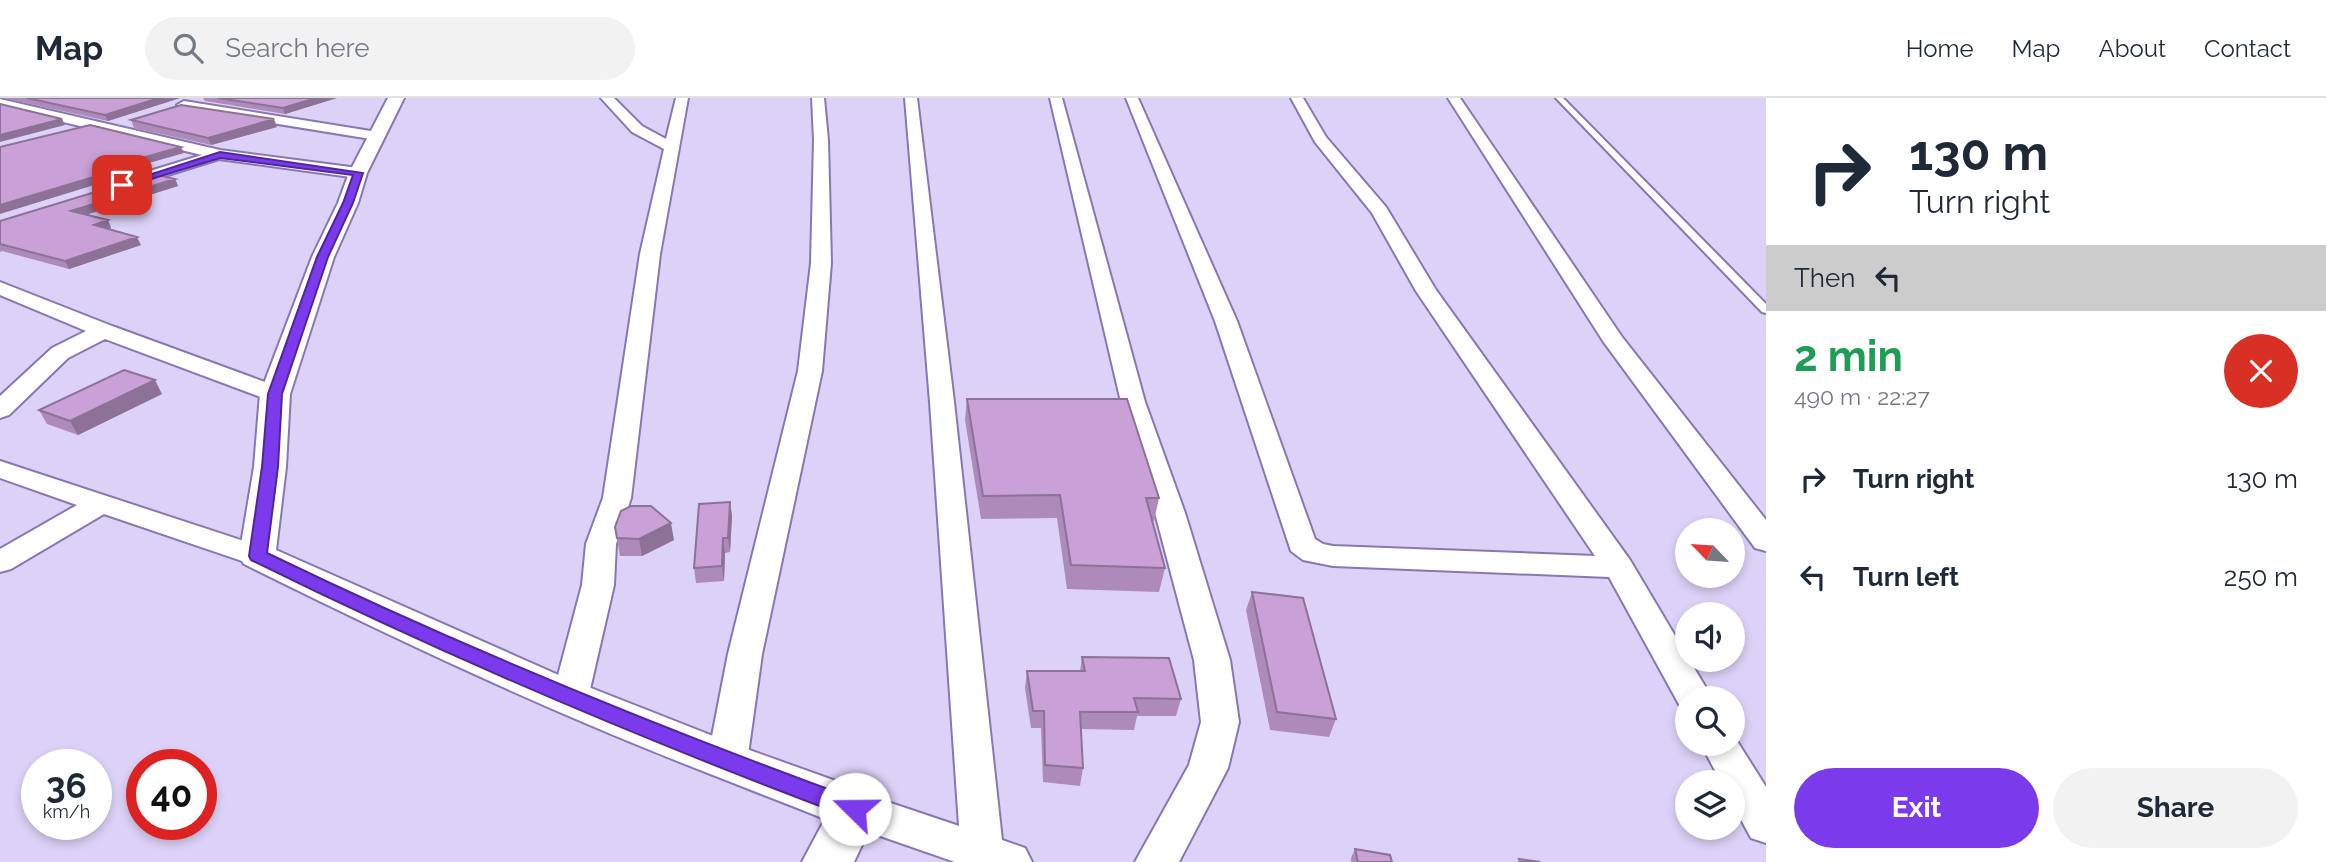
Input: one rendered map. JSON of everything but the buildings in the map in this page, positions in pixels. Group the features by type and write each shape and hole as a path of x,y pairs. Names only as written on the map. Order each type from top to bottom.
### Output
{"street":[{"path":"199,98 178,107 377,136"},
{"path":"257,556 270,467 275,394 323,257 348,203 358,173 396,98"},
{"path":"607,98 637,130 671,147"},
{"path":"569,698 598,585 601,544 617,498 650,254 682,98"},
{"path":"727,762 745,654 810,370 821,263 821,140 818,98"},
{"path":"0,469 257,556 569,698 727,762 996,857 942,402 911,98"},
{"path":"1056,98 1133,402 1170,513 1212,660 1217,697 1220,722 1208,768 1157,862"},
{"path":"1132,98 1226,321 1302,544 1314,553 1333,556 1619,567"},
{"path":"1297,98 1320,139 1380,211 1426,291 1619,567 1687,686"},
{"path":"1454,98 1614,341 1766,541"},
{"path":"1,100 90,126 220,155 358,173"},
{"path":"29,109 60,101"},
{"path":"13,123 51,115"},
{"path":"107,129 133,122"},
{"path":"64,132 90,126"},
{"path":"103,190 220,155"},
{"path":"0,288 104,331 275,394"},
{"path":"0,410 60,353 104,331"},
{"path":"0,562 102,503"},
{"path":"1727,756 1766,825"},
{"path":"828,862 855,809"}],"lane":[{"path":"1559,98 1766,310"}],"route":[{"path":"122,185 220,155 358,173 348,203 323,257 275,394 270,467 257,556 569,698 727,762 855,809"}]}
